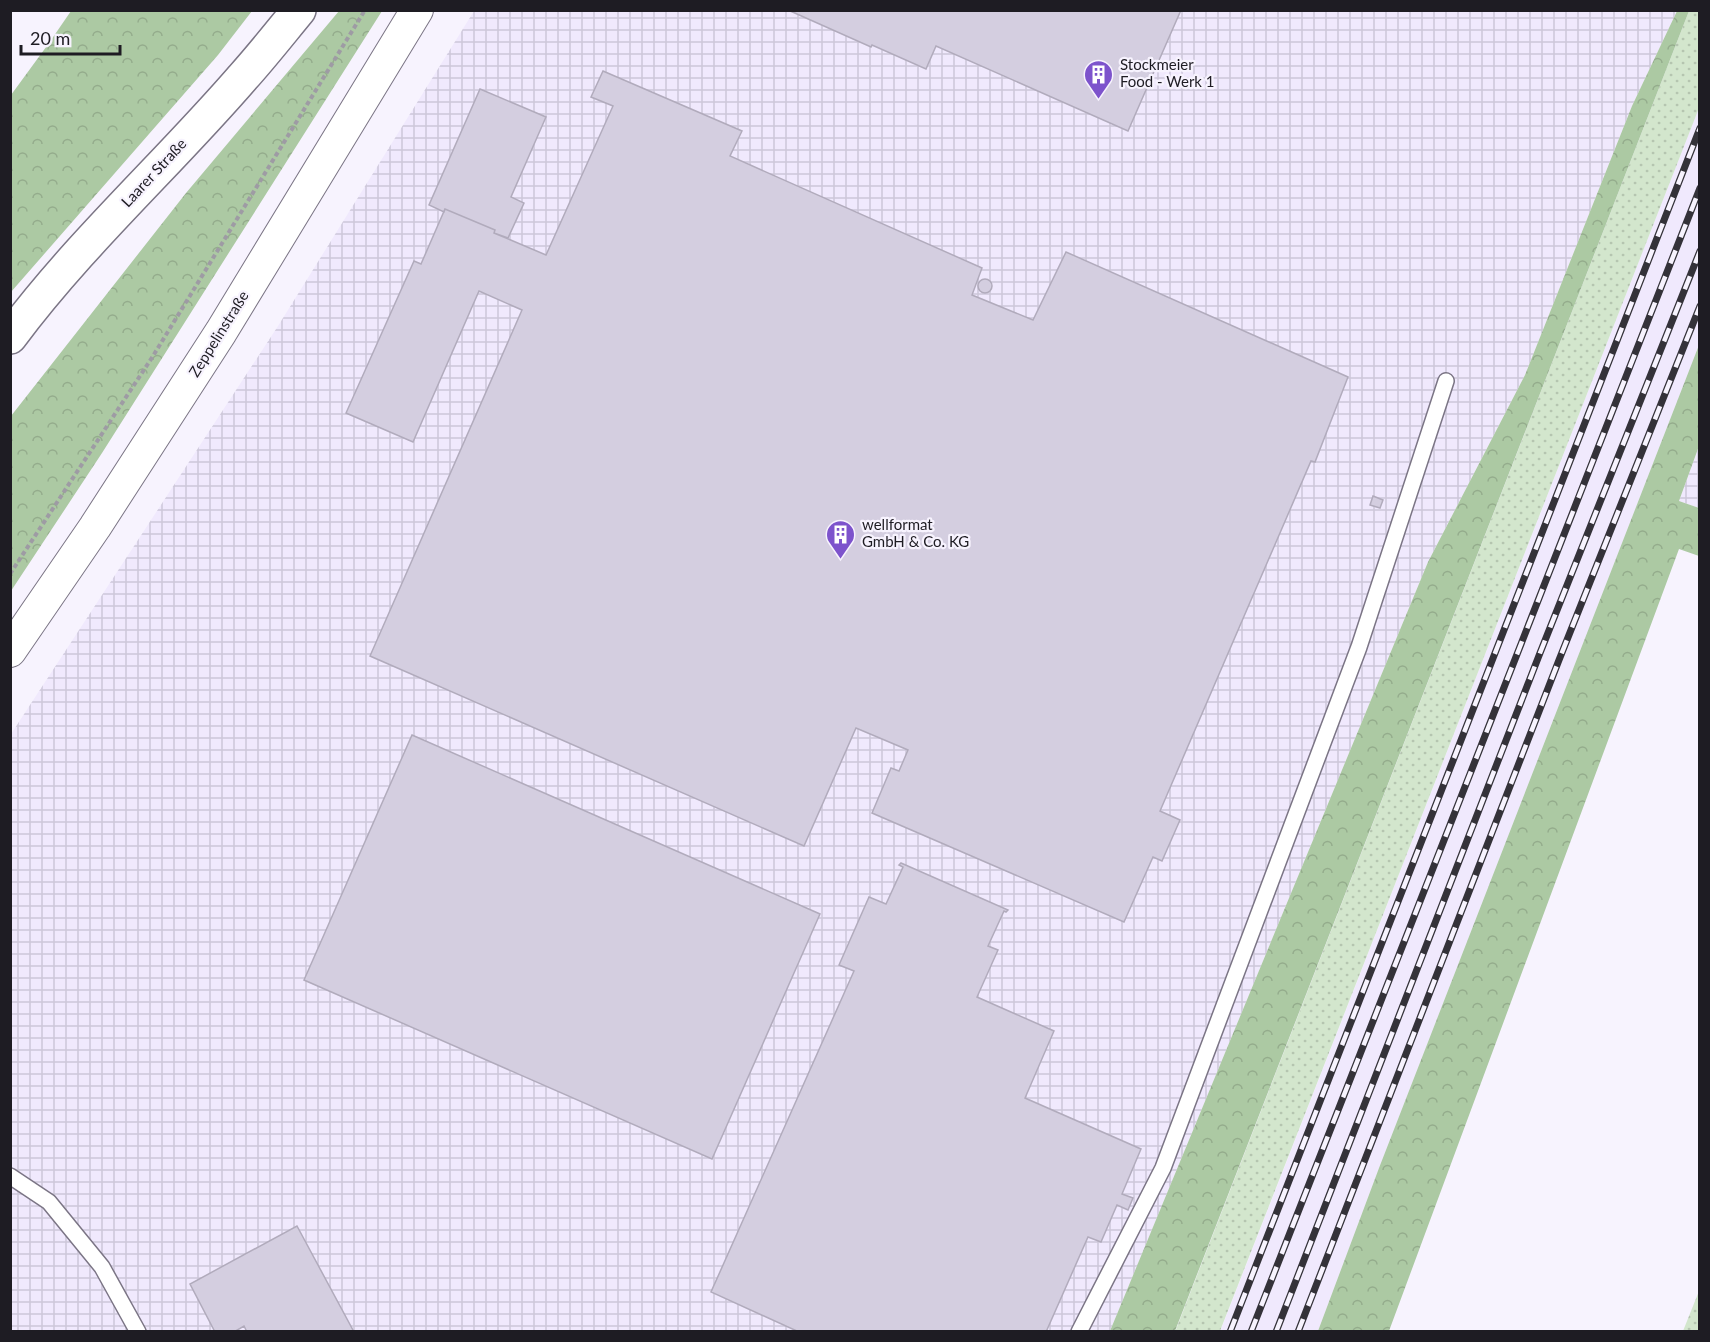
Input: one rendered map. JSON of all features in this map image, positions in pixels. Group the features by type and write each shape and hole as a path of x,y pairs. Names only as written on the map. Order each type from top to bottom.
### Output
{"main road":[{"name":"Laarer Straße","path":"10,337 126,202 243,78 299,10"}],"street":[{"name":"Zeppelinstraße","path":"10,651 221,332 417,10"}],"lane":[{"path":"1079,1332 1163,1168 1359,647 1446,381"},
{"path":"10,1176 49,1202 102,1267 138,1332"}],"path":[{"path":"10,574 153,356 365,10"}],"shaded area":[{"path":"474,11 1677,11 1632,106 1525,375 1428,562 1110,1331 11,1332 11,734 278,326"},
{"path":"1699,108 1699,345 1379,1168 1318,1331 1220,1332"},
{"path":"1699,446 1699,508 1679,501"}],"green space":[{"path":"71,11 252,11 218,55 11,292 11,95"},
{"path":"339,11 382,11 102,453 11,591 11,416 186,193"},
{"path":"1677,11 1689,11 1175,1331 1110,1331 1428,562 1525,375 1632,106"},
{"path":"1689,11 1699,11 1699,108 1220,1331 1175,1332"},
{"path":"1699,345 1699,446 1679,501 1699,508 1699,556 1679,549 1389,1331 1318,1331 1379,1168"},
{"path":"1699,1291 1699,1331 1683,1331"}],"building":[{"name":"Stockmeier Food - Werk 1","path":"788,10 1181,10 1128,131 936,46 926,69"},
{"name":"wellformat GmbH & Co. KG","path":"603,71 742,131 730,156 982,268 972,295 1033,320 1066,252 1348,377 1315,462 1311,461 1160,811 1180,820 1162,861 1153,857 1124,922 872,813 891,768 899,771 908,750 856,728 804,846 370,656 522,310 479,291 413,442 346,413 414,261 421,264 445,209 546,255 613,106 591,97"},
{"path":"480,89 546,117 511,197 524,203 508,238 494,233 495,230 445,209 444,212 429,205"},
{"path":"982,279 988,279 992,286 988,293 982,293 978,289 978,283"},
{"path":"1373,496 1383,500 1380,508 1370,505"},
{"path":"412,735 820,914 712,1159 304,980"},
{"path":"901,863 1008,910 1004,911 988,946 998,950 977,997 1054,1031 1025,1098 1141,1149 1122,1194 1133,1198 1128,1210 1117,1205 1101,1242 1088,1237 1046,1332 799,1332 711,1292 854,971 839,965 869,897 886,904 903,867 899,865"},
{"path":"297,1226 354,1332 247,1332 244,1326 234,1332 215,1332 190,1284"}],"railway":[{"path":"1230,1332 1700,128"},
{"path":"1251,1332 1700,188"},
{"path":"1276,1332 1540,653 1700,251"},
{"path":"1298,1332 1559,660 1700,306"}],"place":[{"name":"Stockmeier Food - Werk 1","path":"1099,100"},
{"name":"wellformat GmbH & Co. KG","path":"841,560"}]}
